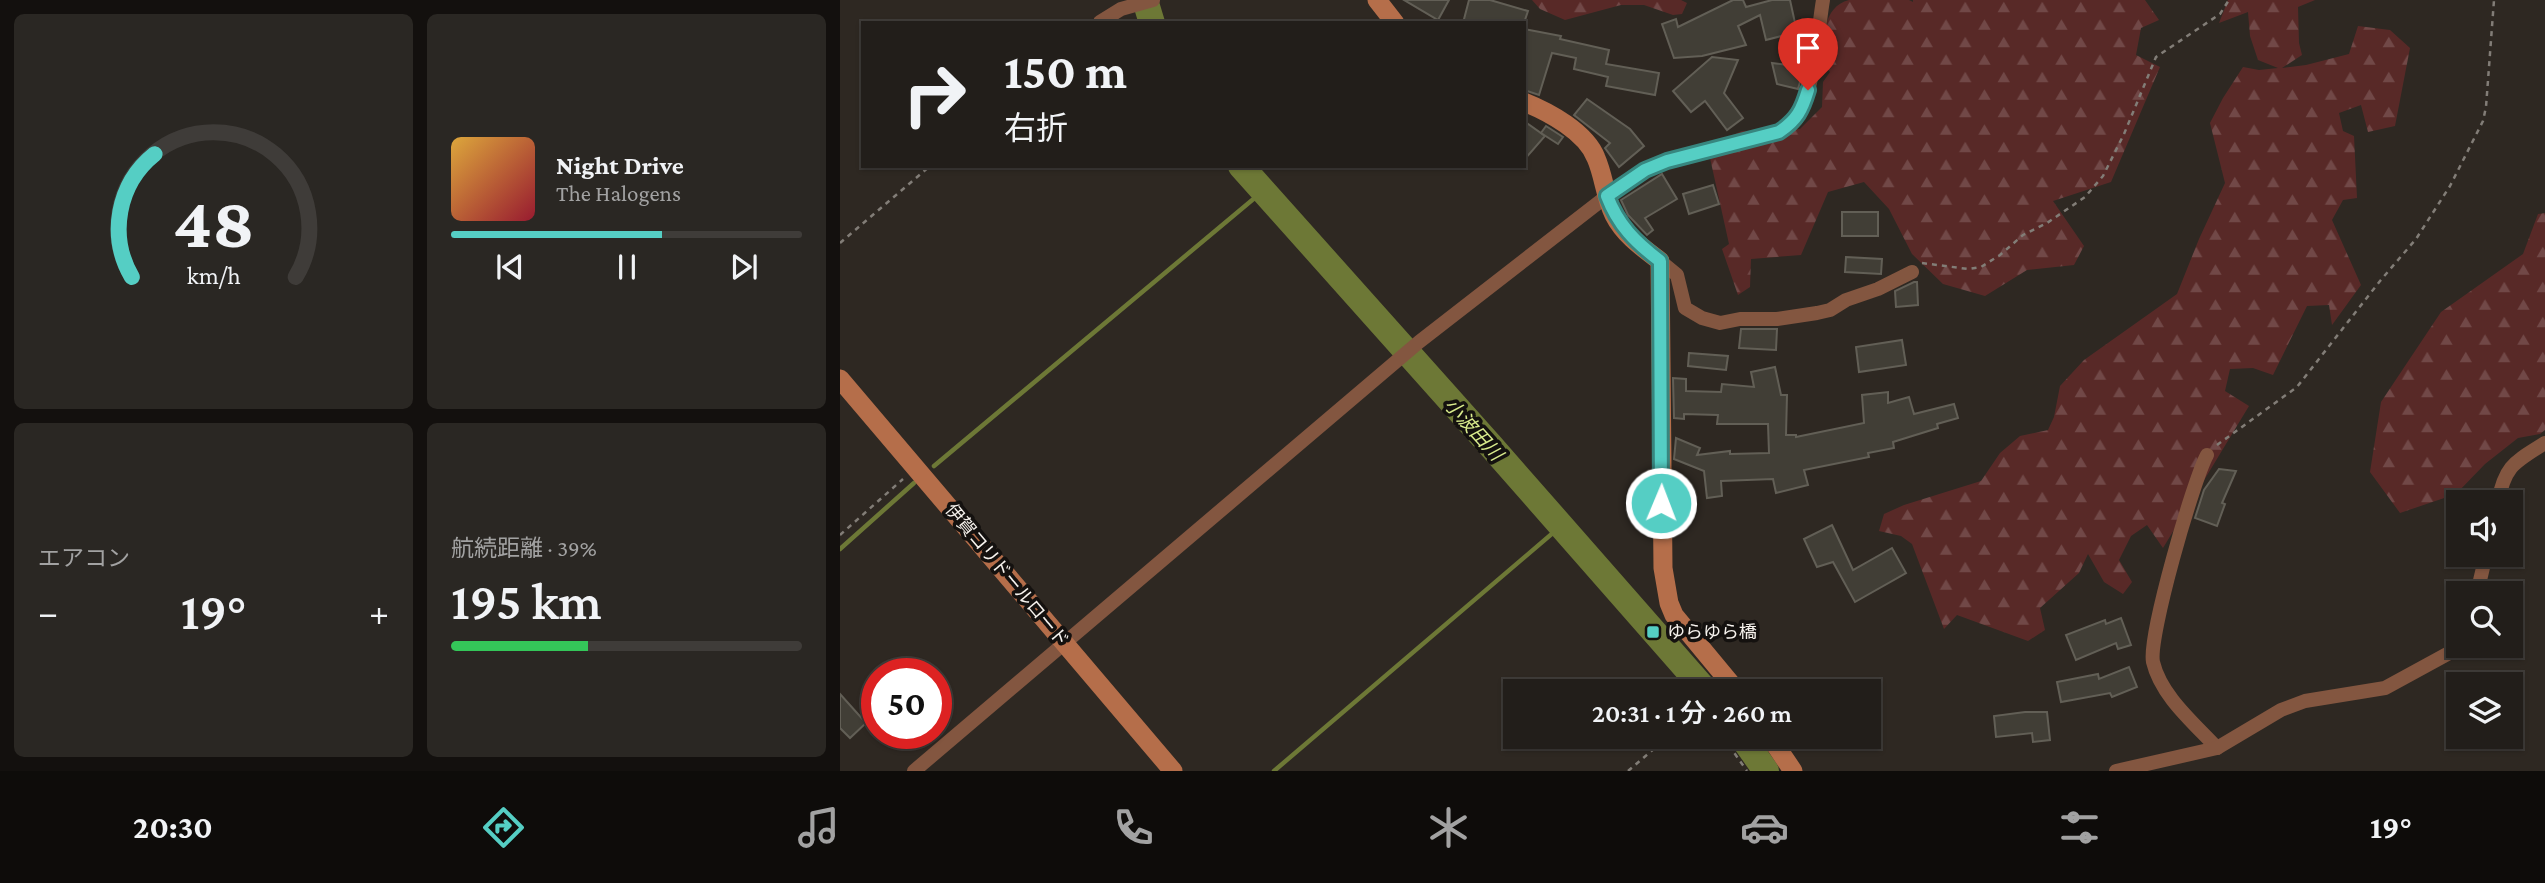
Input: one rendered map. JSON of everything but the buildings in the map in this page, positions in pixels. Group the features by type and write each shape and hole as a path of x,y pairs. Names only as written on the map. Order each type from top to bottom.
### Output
{"main road":[{"path":"1377,0 1393,21"},
{"path":"1526,103 1560,120 1589,146 1596,157 1614,216 1626,231 1660,261 1663,568 1669,603 1674,615 1727,679"},
{"name":"伊賀コリドールロード","path":"840,379 1173,771"},
{"path":"1778,749 1793,771"}],"street":[{"path":"1102,21 1121,9 1153,0"},
{"path":"914,771 1419,342 1607,196 1645,170 1667,161 1764,137 1793,123 1802,111 1808,90 1823,0"},
{"path":"1660,261 1677,275 1685,308 1702,318 1720,323 1740,319 1777,319 1830,310 1846,300 1878,289 1912,272"},
{"path":"2501,490 2506,473 2515,463 2545,443"},
{"path":"2207,455 2179,539 2153,652 2154,663 2168,695 2217,748"},
{"path":"2116,771 2217,748 2281,710 2305,701 2385,688 2446,655"}],"path":[{"path":"1912,272 1924,263 1968,269 1981,267 2000,255 2023,234 2047,223 2085,197 2104,176 2156,57 2220,14 2229,0"},
{"path":"2207,455 2216,445 2297,387 2416,239 2450,186 2483,121 2494,0"},
{"path":"840,243 928,168"},
{"path":"840,535 916,468"},
{"path":"1628,771 1654,749"},
{"path":"1732,749 1748,771"}],"green space":[{"path":"1532,0 1681,0 1687,3 1682,14 1673,15 1644,5 1621,5 1565,20 1540,9"},
{"path":"1849,0 2145,0 2159,20 2141,28 2136,55 2160,67 2111,182 2053,201 2084,246 2074,265 2027,270 1985,296 1943,284 1912,254 1889,209 1864,182 1828,192 1801,255 1751,259 1750,287 1738,295 1722,249 1729,244 1710,158 1719,141 1742,131 1800,129 1822,107 1823,82 1830,72 1821,62 1826,25 1834,9"},
{"path":"2228,0 2315,0 2298,7 2302,55 2282,68 2349,54 2358,26 2390,30 2410,48 2395,126 2368,132 2361,105 2339,113 2343,131 2354,136 2357,198 2343,200 2332,220 2361,285 2332,325 2329,305 2307,306 2273,375 2253,368 2230,369 2225,391 2249,406 2163,548 2147,525 2131,536 2119,560 2132,582 2123,594 2104,582 2088,554 2079,573 2040,608 2045,630 2028,641 1957,615 1944,629 1912,544 1901,536 1879,531 1884,514 1981,481 2000,453 2020,436 2048,430 2054,417 2060,386 2084,360 2177,294 2225,183 2210,123 2243,67 2259,70 2278,68 2258,60 2250,36 2248,12 2219,23"},
{"path":"2545,213 2545,430 2540,434 2518,438 2485,464 2460,490 2446,490 2446,497 2400,513 2370,472 2381,402 2441,312 2523,254 2538,214"}],"waterway":[{"name":"小波田川","path":"1145,0 1151,21"},
{"name":"小波田川","path":"1243,168 1695,679"},
{"path":"934,466 1263,191"},
{"path":"840,549 914,483"},
{"path":"1274,771 1561,526"},
{"name":"小波田川","path":"1750,749 1766,771"}],"place":[{"name":"ゆらゆら橋","path":"1653,632"}],"route":[{"path":"1661,503 1660,261 1626,231 1614,216 1607,196 1645,170 1667,161 1779,132 1793,123 1802,111 1808,90"}]}
